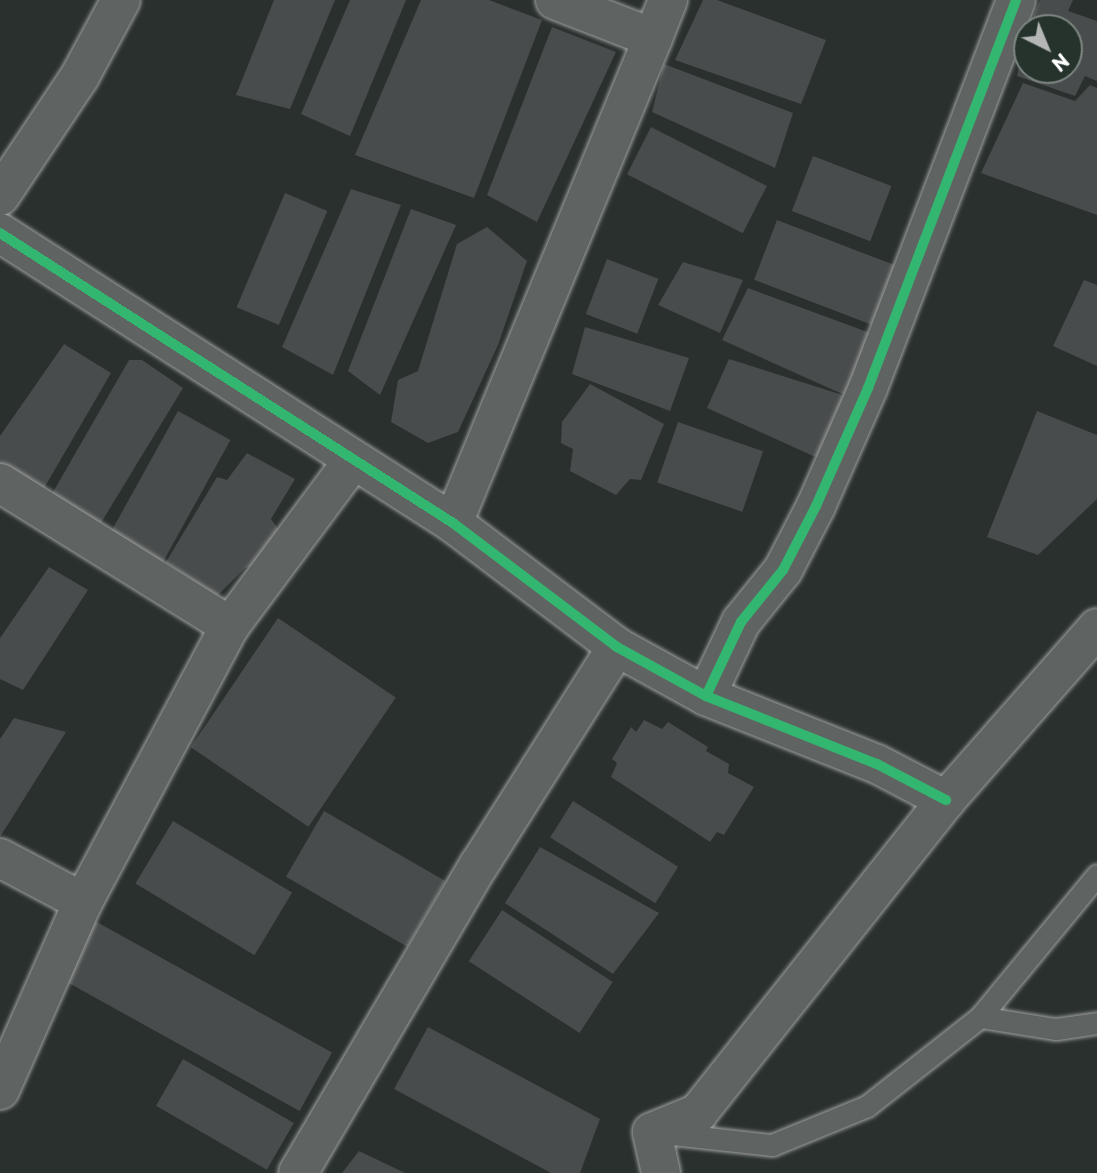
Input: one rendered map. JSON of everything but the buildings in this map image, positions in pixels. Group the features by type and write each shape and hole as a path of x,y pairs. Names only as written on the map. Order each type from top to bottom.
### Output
{"street":[{"path":"0,196 80,76 121,0"},
{"path":"555,0 653,38"},
{"path":"453,523 668,0"},
{"path":"706,696 741,622 783,570 821,495 869,388 1016,0"},
{"path":"0,233 352,462 453,523 617,647 706,696 877,764 946,800"},
{"path":"0,1090 83,902 230,626 352,462"},
{"path":"0,483 230,626"},
{"path":"661,1173 652,1132 698,1113 946,800 1097,628"},
{"path":"299,1173 479,865 617,647"},
{"path":"0,858 83,902"}],"lane":[{"path":"652,1132 772,1145 867,1106 980,1017 1097,875"},
{"path":"980,1017 1056,1029 1097,1023"}],"cycle path":[{"path":"706,696 741,622 783,570 816,506 868,388 1016,0"},
{"path":"0,233 453,523 617,647 706,696 877,764 946,800"}]}
